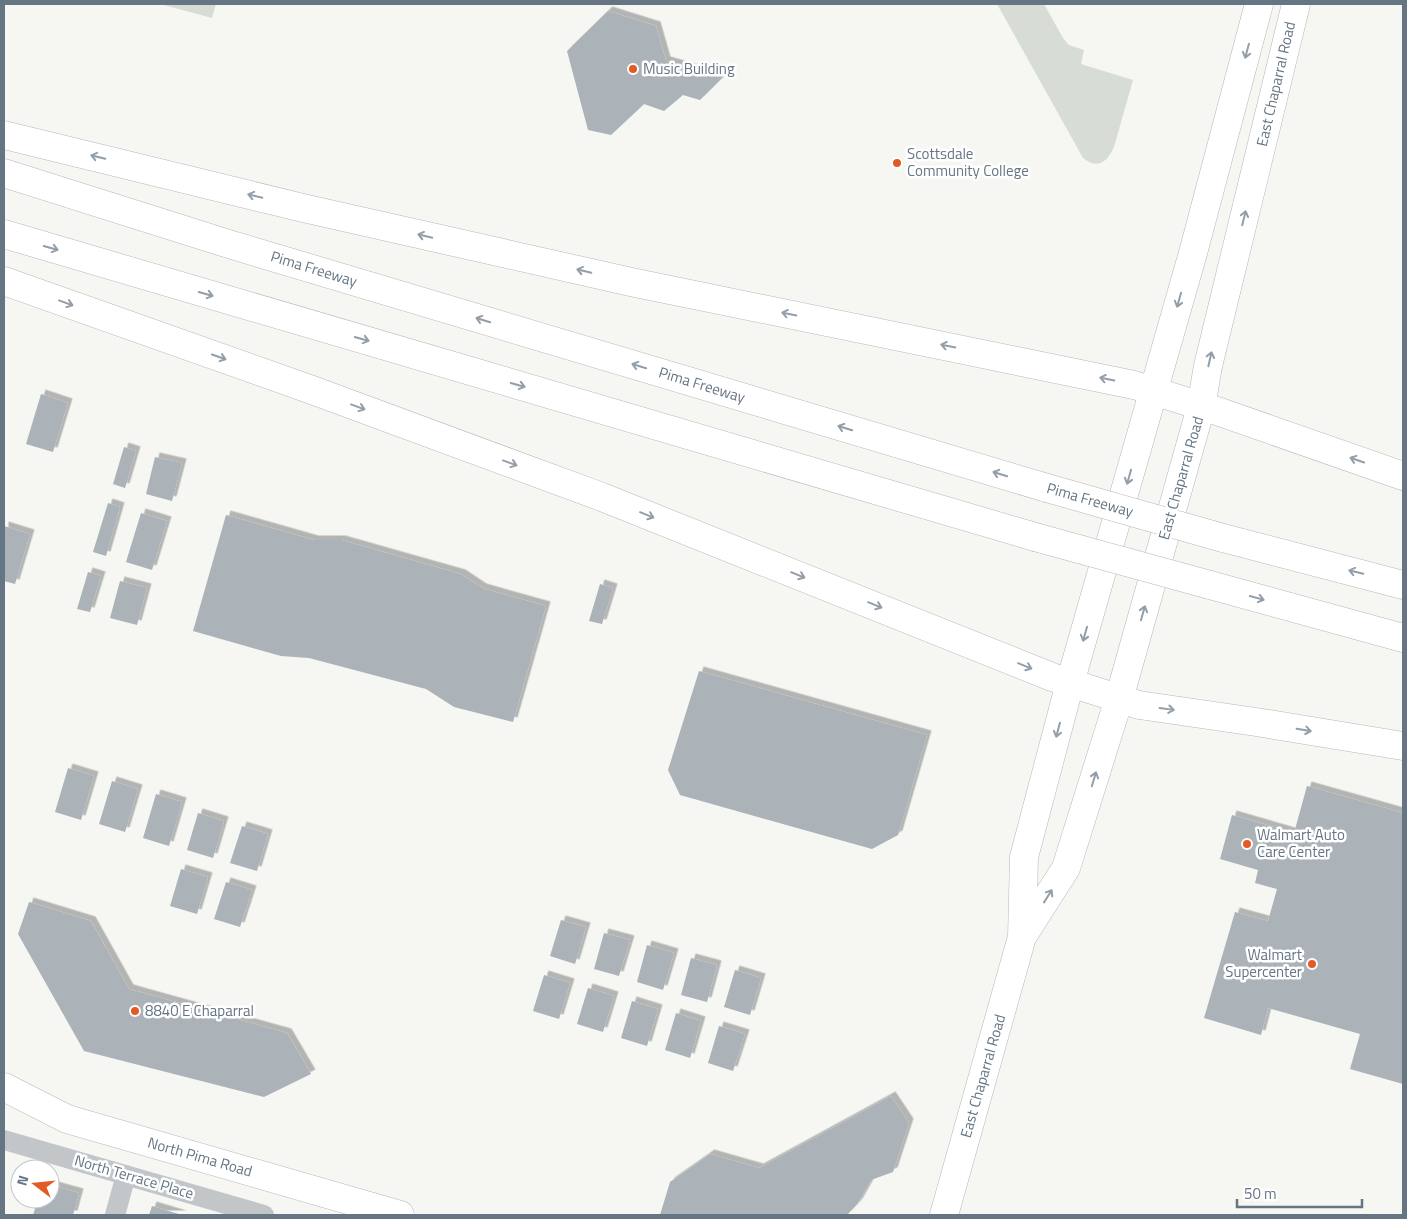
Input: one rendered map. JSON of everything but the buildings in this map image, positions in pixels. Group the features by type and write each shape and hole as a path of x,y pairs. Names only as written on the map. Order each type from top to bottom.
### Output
{"main road":[{"name":"East Chaparral Road","path":"944,1215 1022,937 1024,857 1070,683 1154,391 1259,4"},
{"name":"East Chaparral Road","path":"1022,937 1066,868 1119,699 1201,407 1208,366 1296,4"},
{"path":"4,135 321,212 631,282 1134,385 1217,411 1403,476"},
{"name":"Pima Freeway","path":"4,172 232,245 1047,488 1222,538 1403,585"},
{"path":"4,234 1035,537 1403,638"},
{"path":"4,281 357,406 602,497 1070,683 1139,705 1403,746"},
{"name":"North Pima Road","path":"4,1087 67,1119 400,1215"}],"street":[{"name":"North Terrace Place","path":"4,1140 264,1215"},
{"path":"115,1215 126,1175"}],"shaded area":[{"path":"160,4 216,4 212,18"},
{"path":"997,4 1044,4 1069,45 1084,50 1081,64 1133,80 1114,147 1102,163 1088,162 1083,158"}],"place":[{"name":"Music Building","path":"633,69"},
{"name":"Scottsdale Community College","path":"897,163"},
{"name":"Walmart Auto Care Center","path":"1247,844"},
{"name":"Walmart Supercenter","path":"1312,964"},
{"name":"8840 E Chaparral","path":"135,1011"}]}
